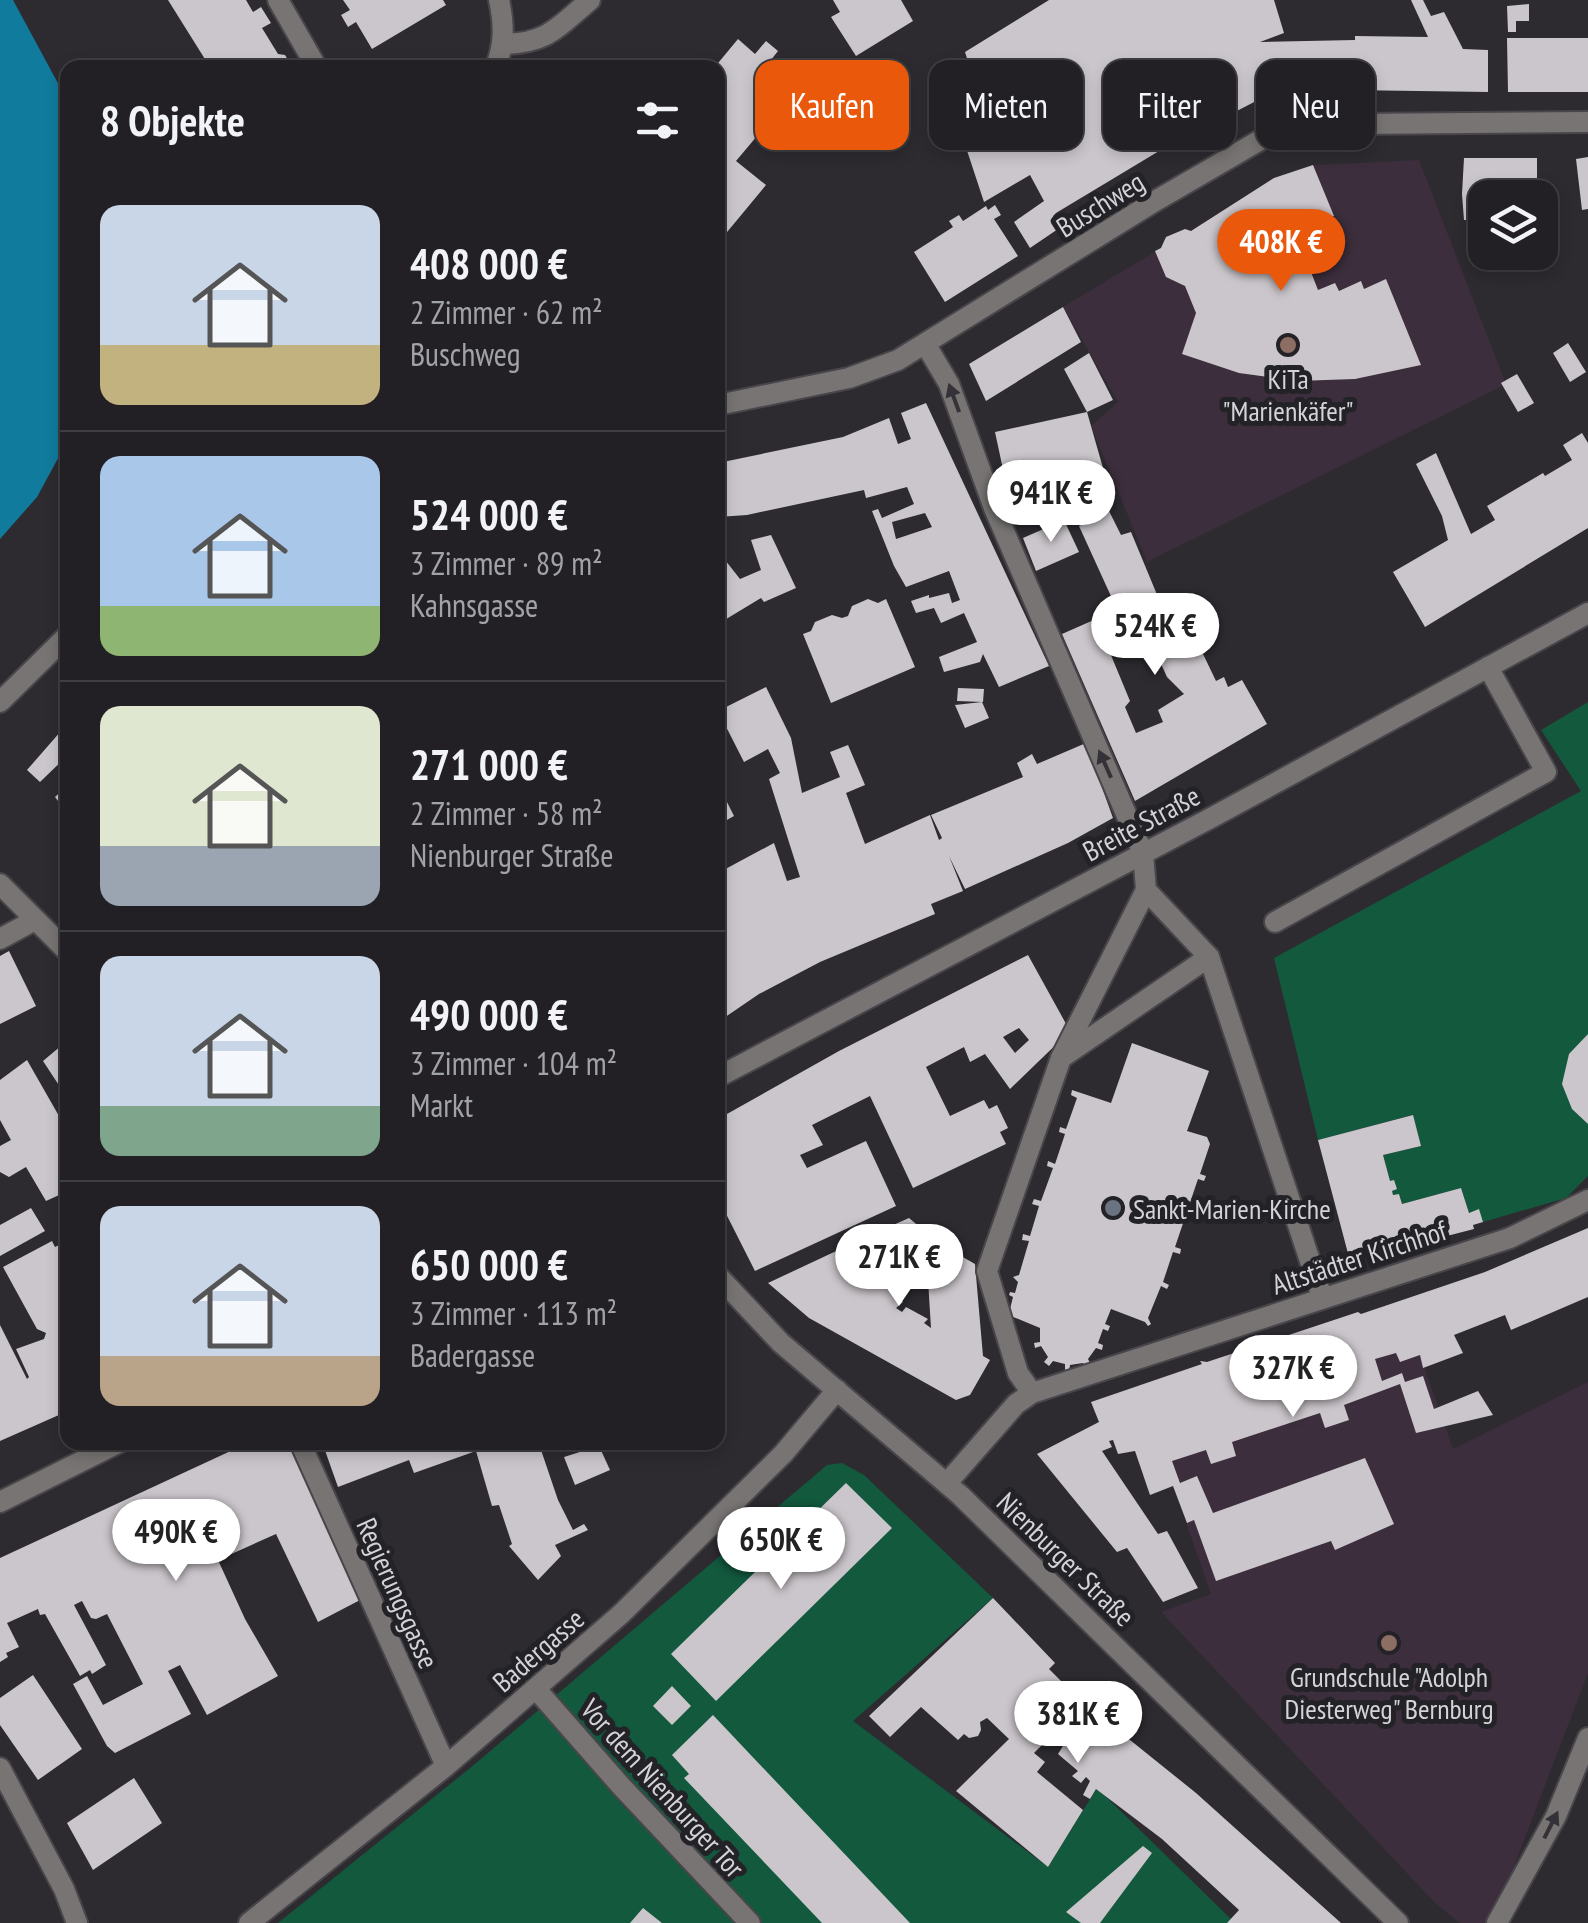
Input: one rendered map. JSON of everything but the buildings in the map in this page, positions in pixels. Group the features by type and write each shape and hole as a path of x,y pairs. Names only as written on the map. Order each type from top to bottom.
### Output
{"street":[{"path":"278,0 312,60"},
{"path":"497,60 504,22 499,0"},
{"path":"502,44 528,44 552,33 590,0"},
{"name":"Buschweg","path":"725,404 849,378 898,360 1269,135 1294,128 1353,124 1588,122"},
{"path":"926,345 949,384 994,508 1144,853 1146,890 1061,1058 986,1271 1018,1372 1032,1394"},
{"name":"Breite Straße","path":"725,1073 1588,613"},
{"path":"0,702 60,643"},
{"path":"1275,922 1546,772 1488,667"},
{"path":"0,884 60,944"},
{"path":"1146,890 1209,956 1322,1297"},
{"path":"0,939 35,920"},
{"path":"1061,1058 1209,956"},
{"name":"Altstädter Kirchhof","path":"946,1482 1016,1404 1032,1394 1510,1238 1588,1200"},
{"name":"Nienburger Straße","path":"725,1290 781,1343 946,1482 1398,1923"},
{"name":"Badergasse","path":"249,1923 446,1766 622,1614 783,1454 837,1390"},
{"path":"0,1502 104,1450"},
{"name":"Regierungsgasse","path":"304,1450 446,1766"},
{"name":"Vor dem Nienburger Tor","path":"536,1688 621,1786 750,1923"},
{"path":"1496,1923 1556,1816 1588,1738"},
{"path":"0,1768 64,1890 77,1923"}],"shaded area":[{"name":"KiTa \"Marienkäfer\"","path":"1419,160 1506,384 1147,562 1091,426 1118,402 1063,307 1161,248 1166,237 1185,229 1191,231 1274,178 1313,165"},
{"name":"Grundschule \"Adolph Diesterweg\" Bernburg","path":"1358,1312 1375,1359 1396,1353 1400,1362 1420,1355 1453,1449 1588,1382 1588,1673 1505,1890 1485,1923 1460,1923 1437,1905 1161,1612 1211,1594 1138,1385 1201,1364 1200,1361"}],"green space":[{"path":"1588,702 1588,1176 1566,1198 1483,1222 1479,1210 1469,1213 1461,1188 1402,1204 1399,1194 1393,1195 1396,1189 1383,1155 1421,1146 1412,1115 1318,1140 1274,958 1581,791 1541,730"},
{"path":"842,1463 864,1475 993,1598 853,1721 1048,1867 1097,1788 1235,1923 278,1923 475,1764 827,1465"}],"water":[{"path":"0,0 13,0 60,87 60,455 37,497 0,539"}],"place":[{"name":"KiTa \"Marienkäfer\"","path":"1288,345"},
{"name":"Sankt-Marien-Kirche","path":"1113,1208"},
{"name":"Grundschule \"Adolph Diesterweg\" Bernburg","path":"1389,1643"}]}
